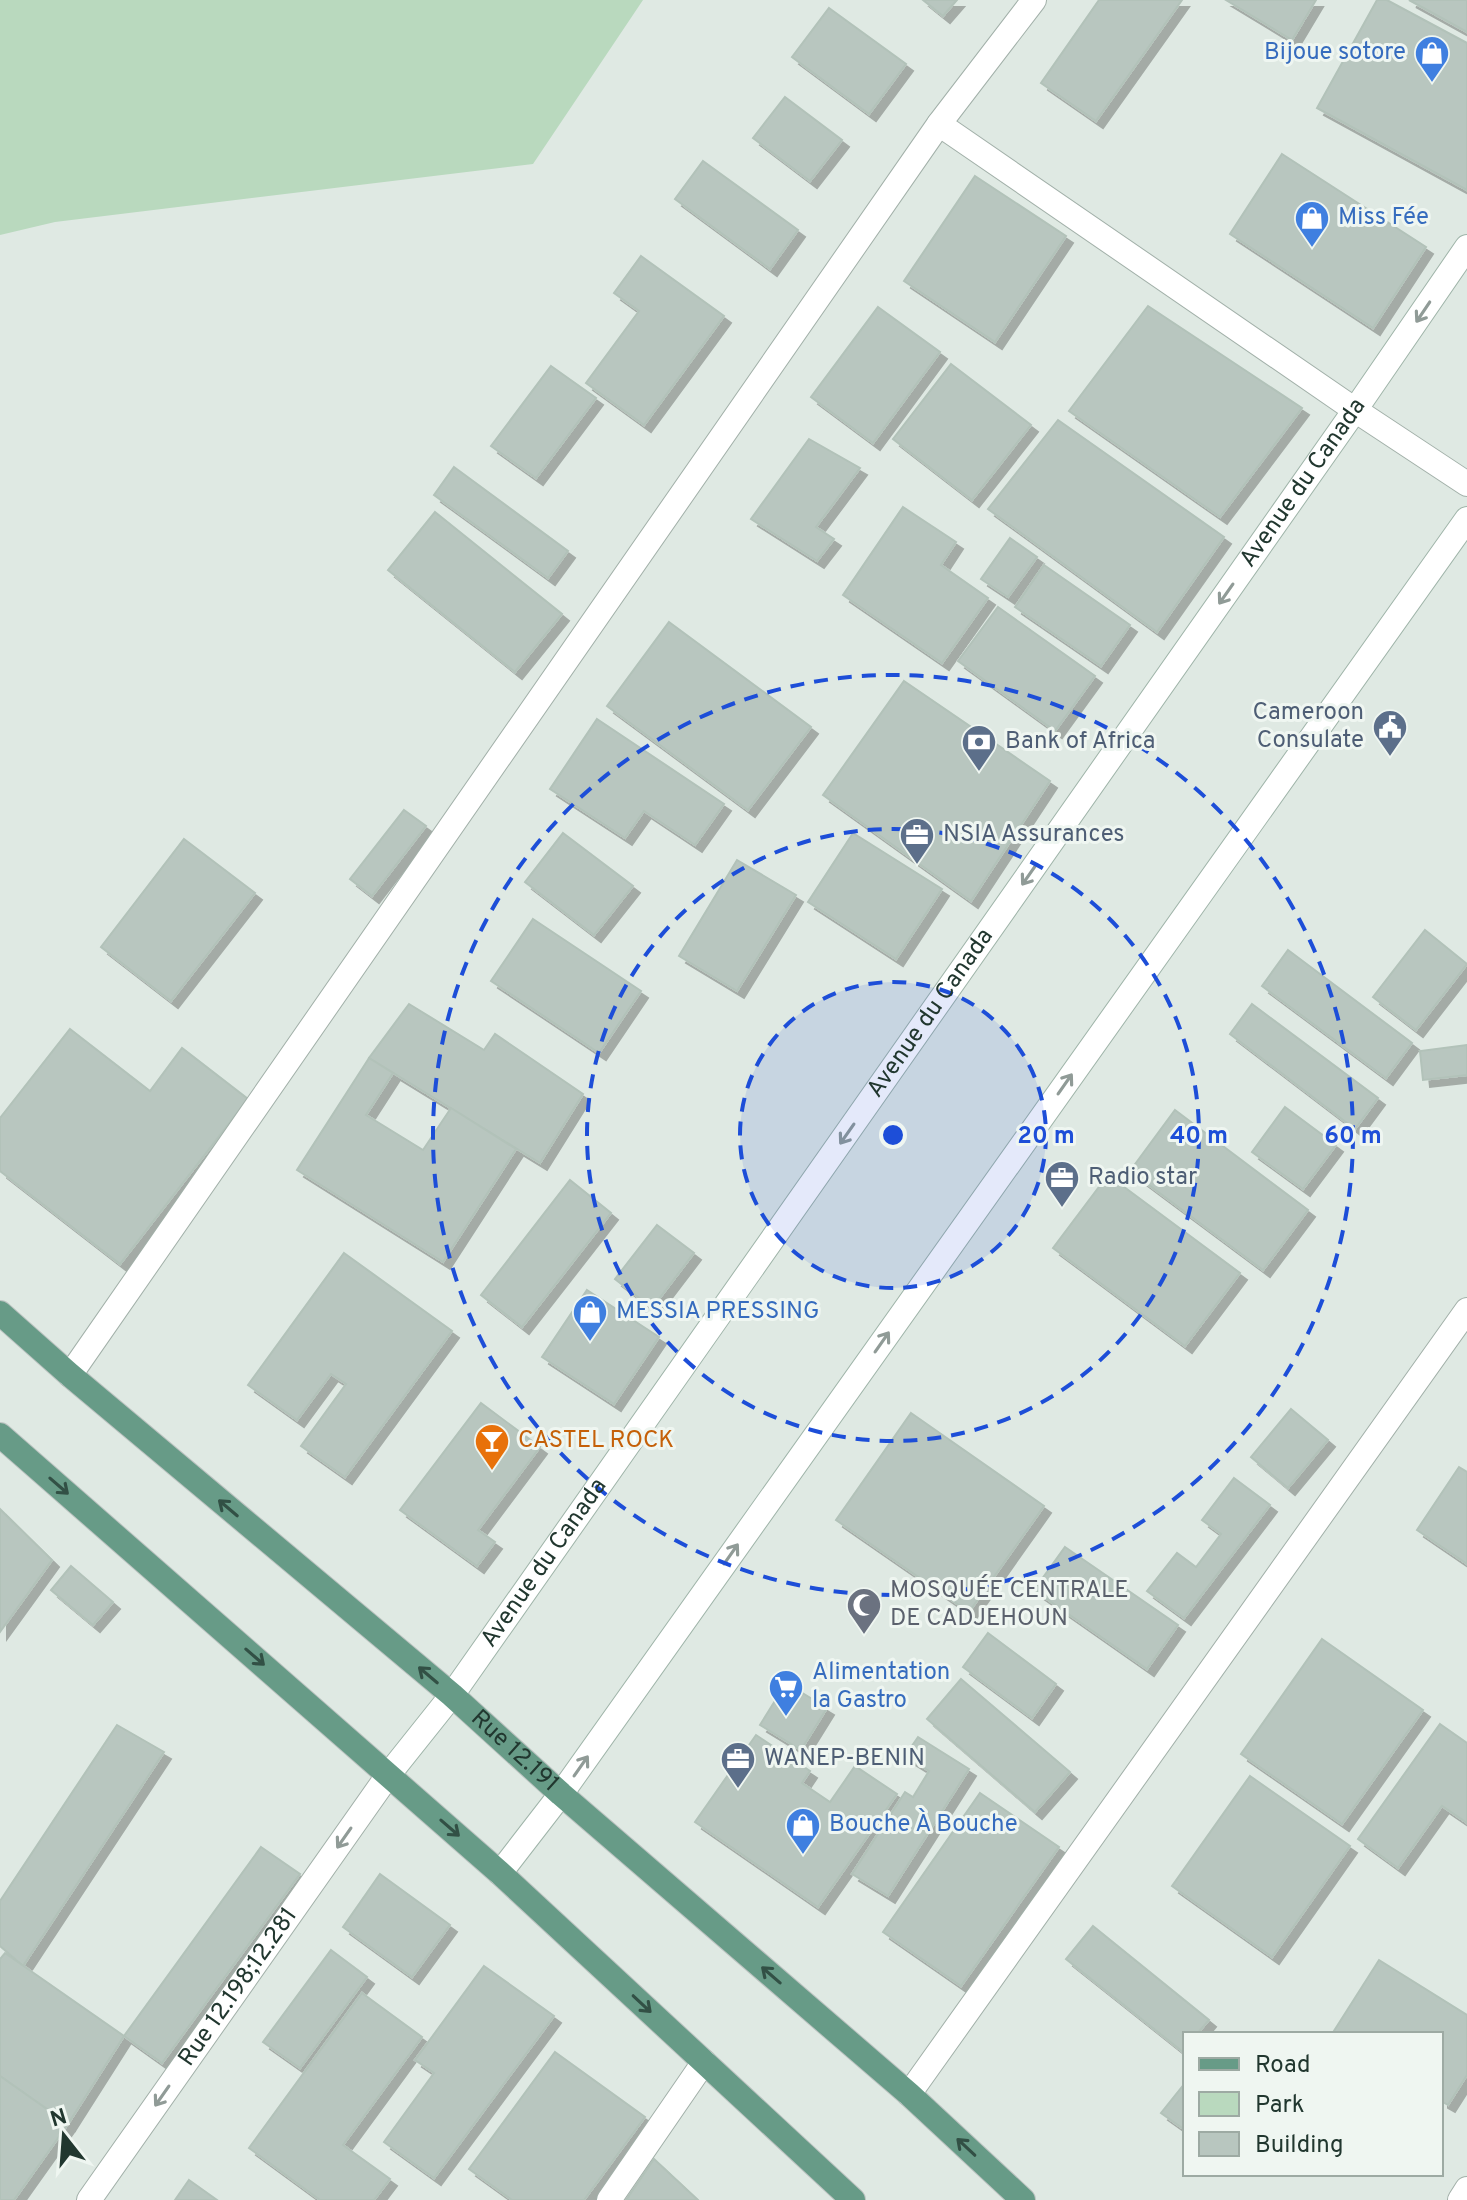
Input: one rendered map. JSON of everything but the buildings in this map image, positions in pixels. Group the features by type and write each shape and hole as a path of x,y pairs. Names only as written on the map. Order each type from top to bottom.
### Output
{"main road":[{"name":"Rue 12.191","path":"0,1313 452,1695 561,1794 909,2094 1023,2200"},
{"path":"0,1435 500,1873 853,2200"}],"street":[{"path":"70,1375 939,124 1034,0"},
{"path":"939,124 1467,484"},
{"name":"Avenue du Canada","path":"389,1774 452,1695 1467,247"},
{"path":"500,1873 561,1794 1467,519"},
{"path":"909,2094 1467,1310"},
{"name":"Rue 12.198;12.281","path":"89,2200 389,1774"},
{"path":"609,2200 704,2062"},
{"path":"1460,2200 1467,2189"}],"green space":[{"path":"0,0 643,0 533,164 55,222 0,235"}],"place":[{"name":"Bijoue sotore","path":"1432,84"},
{"name":"Miss Fée","path":"1312,249"},
{"name":"Cameroon Consulate","path":"1390,758"},
{"name":"Bank of Africa","path":"979,773"},
{"name":"NSIA Assurances","path":"917,866"},
{"name":"Radio star","path":"1062,1209"},
{"name":"MESSIA PRESSING","path":"590,1343"},
{"name":"CASTEL ROCK","path":"492,1472"},
{"name":"MOSQUÉE CENTRALE DE CADJEHOUN","path":"864,1636"},
{"name":"Alimentation la Gastro","path":"786,1718"},
{"name":"WANEP-BENIN","path":"738,1790"},
{"name":"Bouche À Bouche","path":"803,1856"}]}
